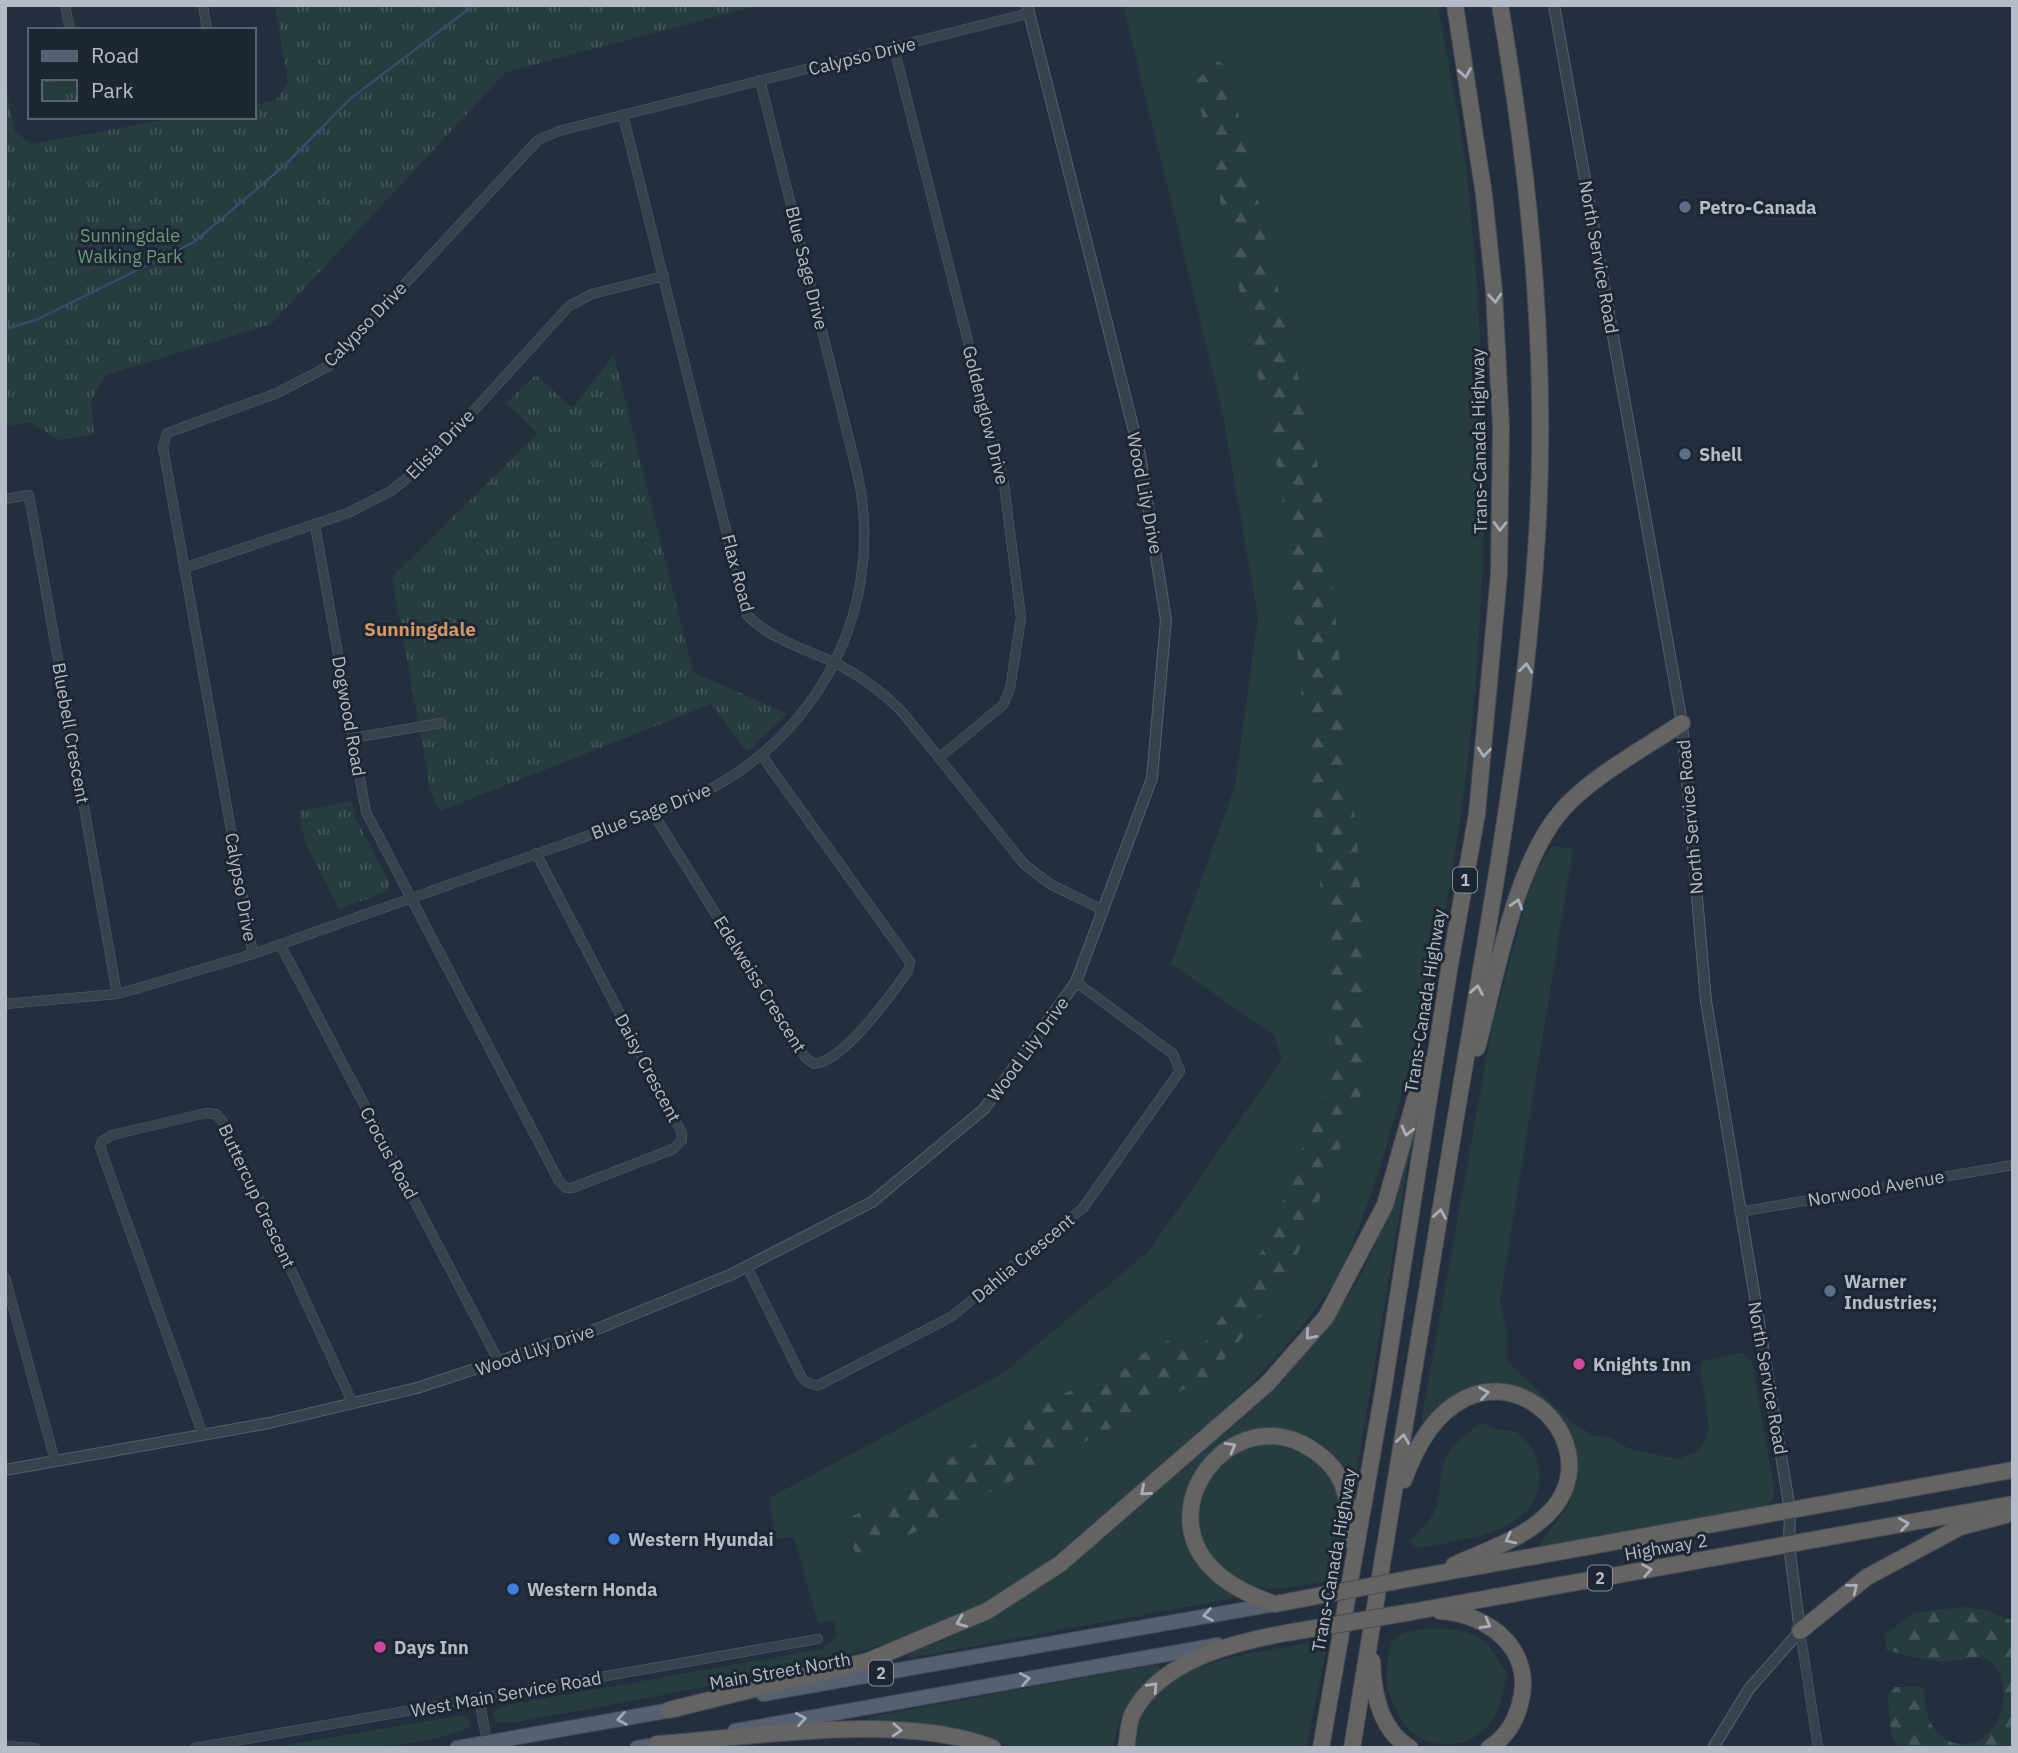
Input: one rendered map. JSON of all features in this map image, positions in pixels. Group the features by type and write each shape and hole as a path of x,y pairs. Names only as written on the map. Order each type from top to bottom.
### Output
{"highway":[{"name":"Trans-Canada Highway","path":"1321,1748 1479,802 1499,574 1501,414 1494,291 1455,5"},
{"name":"1","path":"1352,1748 1507,815 1527,654 1536,549 1539,417 1536,305 1520,132 1500,5"},
{"path":"1453,1135 1508,931 1541,840 1565,807 1682,723"},
{"path":"669,1710 868,1661 987,1611 1060,1564 1268,1384 1326,1317 1385,1205 1449,970"},
{"path":"1390,1519 1419,1443 1449,1406 1481,1392 1498,1392 1533,1401 1548,1413 1560,1430 1567,1447 1568,1461 1562,1493 1548,1514 1511,1539 1432,1575"},
{"path":"1275,1604 1246,1594 1220,1575 1205,1561 1191,1529 1191,1504 1201,1475 1218,1455 1236,1443 1259,1436 1284,1437 1309,1446 1330,1465 1340,1479 1348,1507 1354,1558"},
{"name":"Highway 2","path":"1275,1604 2013,1470"},
{"name":"Highway 2","path":"1126,1748 1131,1717 1151,1687 1168,1673 1244,1641 2013,1504"},
{"path":"1800,1631 1867,1577 1960,1527 2013,1513"},
{"path":"1416,1611 1454,1612 1476,1618 1498,1631 1519,1659 1524,1686 1517,1713 1507,1732 1489,1748"},
{"path":"1371,1630 1373,1676 1378,1704 1393,1732 1410,1748"},
{"path":"1313,1748 1327,1711"},
{"path":"657,1744 870,1729 920,1731 972,1740 993,1748"}],"main road":[{"name":"Main Street North","path":"457,1748 487,1745 669,1710 1275,1604"},
{"name":"2","path":"637,1748 1244,1641"}],"street":[{"path":"65,5 70,28"},
{"path":"203,5 207,28"},
{"name":"North Service Road","path":"1554,5 1682,723 1706,1001 1790,1510 1789,1545 1800,1631"},
{"name":"Calypso Drive","path":"253,954 163,447 167,433 276,393 329,366 538,140 559,131 894,48 1028,9"},
{"name":"Wood Lily Drive","path":"5,1470 204,1435 417,1388 597,1329 747,1267 872,1202 984,1109 1076,982 1155,766 1166,620 1140,455 1028,9"},
{"name":"Goldenglow Drive","path":"894,48 1004,484 1021,618 1010,688 1003,705 940,757"},
{"name":"Blue Sage Drive","path":"5,1004 117,994 253,954 653,813 716,787 762,756 803,713 836,663 853,619 861,584 866,540 864,506 760,80"},
{"name":"Flax Road","path":"623,115 747,615 761,630 836,663 892,702 940,757 1013,852 1036,875 1103,910"},
{"name":"Elisia Drive","path":"184,568 314,525 377,499 415,472 576,301 601,291 664,276"},
{"name":"Bluebell Crescent","path":"5,499 29,495 117,994"},
{"name":"Dogwood Road","path":"314,525 366,812 410,898"},
{"path":"353,738 441,723"},
{"name":"Edelweiss Crescent","path":"653,813 805,1058 814,1064 825,1061 875,1018 908,971 910,962 762,756"},
{"name":"Daisy Crescent","path":"410,898 559,1181 566,1188 578,1187 673,1149 682,1140 682,1133 536,853"},
{"name":"Crocus Road","path":"280,944 499,1362"},
{"name":"Dahlia Crescent","path":"747,1267 805,1381 811,1385 824,1385 951,1318 1083,1208 1178,1077 1180,1066 1173,1055 1076,982"},
{"name":"Buttercup Crescent","path":"204,1435 100,1147 102,1141 112,1135 206,1113 216,1114 223,1122 353,1404"},
{"name":"Norwood Avenue","path":"1739,1212 2013,1165"},
{"path":"5,1277 55,1461"},
{"path":"1713,1748 1749,1689 1800,1631"},
{"path":"1800,1631 1818,1748"},
{"name":"West Main Service Road","path":"195,1748 818,1639"},
{"path":"479,1698 487,1745"},
{"path":"5,1746 35,1748"}],"green space":[{"name":"Sunningdale Walking Park","path":"275,5 760,5 506,72 271,324 106,375 91,401 94,434 59,440 29,422 5,426 5,81 15,132 32,144 170,119 256,119 256,105 276,100 288,83"},
{"path":"1123,5 1438,5 1459,118 1478,297 1483,409 1479,634 1469,747 1454,858 1433,969 1406,1078 1360,1225 1332,1286 1297,1333 1257,1377 1214,1419 1089,1529 1050,1562 1007,1592 954,1619 825,1661 725,1683 512,1723 496,1722 493,1712 507,1705 822,1649 837,1636 834,1621 818,1623 794,1537 776,1539 769,1498 1003,1373 1149,1251 1282,1059 1273,1034 1171,964 1235,786 1258,617 1222,410"},
{"path":"1216,60 1228,68 1316,456 1328,539 1357,841 1368,1014 1369,1050 1365,1084 1285,1286 1211,1375 860,1561 840,1524 1021,1416 1185,1332 1183,1351 1197,1356 1267,1242 1337,1058 1281,485 1195,82"},
{"path":"614,355 693,672 787,714 747,752 711,704 440,811 431,792 392,577 538,433 506,403 536,375 572,408"},
{"path":"352,801 355,817 390,884 388,891 339,909 305,842 299,811"},
{"path":"1552,846 1573,849 1500,1300 1507,1331 1506,1360 1569,1420 1594,1436 1605,1435 1630,1449 1678,1459 1697,1451 1706,1440 1709,1426 1700,1366 1702,1361 1742,1353 1752,1361 1774,1496 1768,1506 1537,1547 1569,1505 1574,1481 1547,1414 1481,1394 1424,1427 1422,1417 1493,1022 1533,877"},
{"path":"1412,1140 1355,1481 1348,1479 1322,1445 1289,1430 1261,1429 1234,1437 1212,1453 1195,1474 1185,1500 1184,1528 1194,1557 1202,1569 1236,1598 909,1658 908,1653 950,1637 988,1618 1025,1597 1059,1572 1158,1490 1255,1404 1295,1364 1332,1321 1359,1278 1385,1221"},
{"path":"1481,1423 1500,1430 1517,1432 1526,1441 1535,1455 1538,1467 1537,1494 1528,1510 1496,1531 1455,1542 1417,1548 1409,1541 1435,1511 1446,1457 1457,1442"},
{"path":"1257,1443 1288,1448 1310,1457 1325,1470 1334,1486 1338,1505 1340,1527 1337,1580 1283,1588 1251,1586 1232,1578 1217,1566 1207,1551 1200,1534 1199,1516 1201,1498 1208,1480 1223,1460"},
{"path":"1963,1607 1986,1610 2013,1621 2013,1748 1900,1748 1893,1738 1889,1716 1888,1696 1895,1687 1923,1687 1930,1721 1939,1734 1954,1743 1972,1743 1986,1736 1996,1724 2002,1710 2002,1679 1995,1667 1985,1659 1974,1657 1943,1662 1886,1650 1886,1634 1913,1613"},
{"path":"1423,1629 1452,1629 1474,1635 1491,1649 1507,1675 1495,1716 1489,1726 1460,1743 1437,1744 1416,1735 1400,1718 1390,1695 1387,1669 1391,1642 1402,1633"},
{"path":"1328,1640 1306,1748 1132,1748 1141,1711 1156,1693 1176,1678 1225,1659"},
{"path":"1159,1664 1160,1671 1143,1687 1123,1715 1115,1736 1114,1748 1013,1748 982,1735 930,1724 870,1724 869,1717"},
{"path":"462,1715 469,1719 471,1727 422,1741 371,1747 268,1748"}],"waterway":[{"path":"5,329 36,320 194,242 285,165 350,99 474,5"}],"place":[{"name":"Petro-Canada","path":"1685,207"},
{"name":"Shell","path":"1685,454"},
{"name":"Warner Industries;","path":"1830,1291"},
{"name":"Knights Inn","path":"1579,1364"},
{"name":"Western Hyundai","path":"614,1539"},
{"name":"Western Honda","path":"513,1589"},
{"name":"Days Inn","path":"380,1647"}],"district":[{"name":"Sunningdale","path":"420,629"}]}
